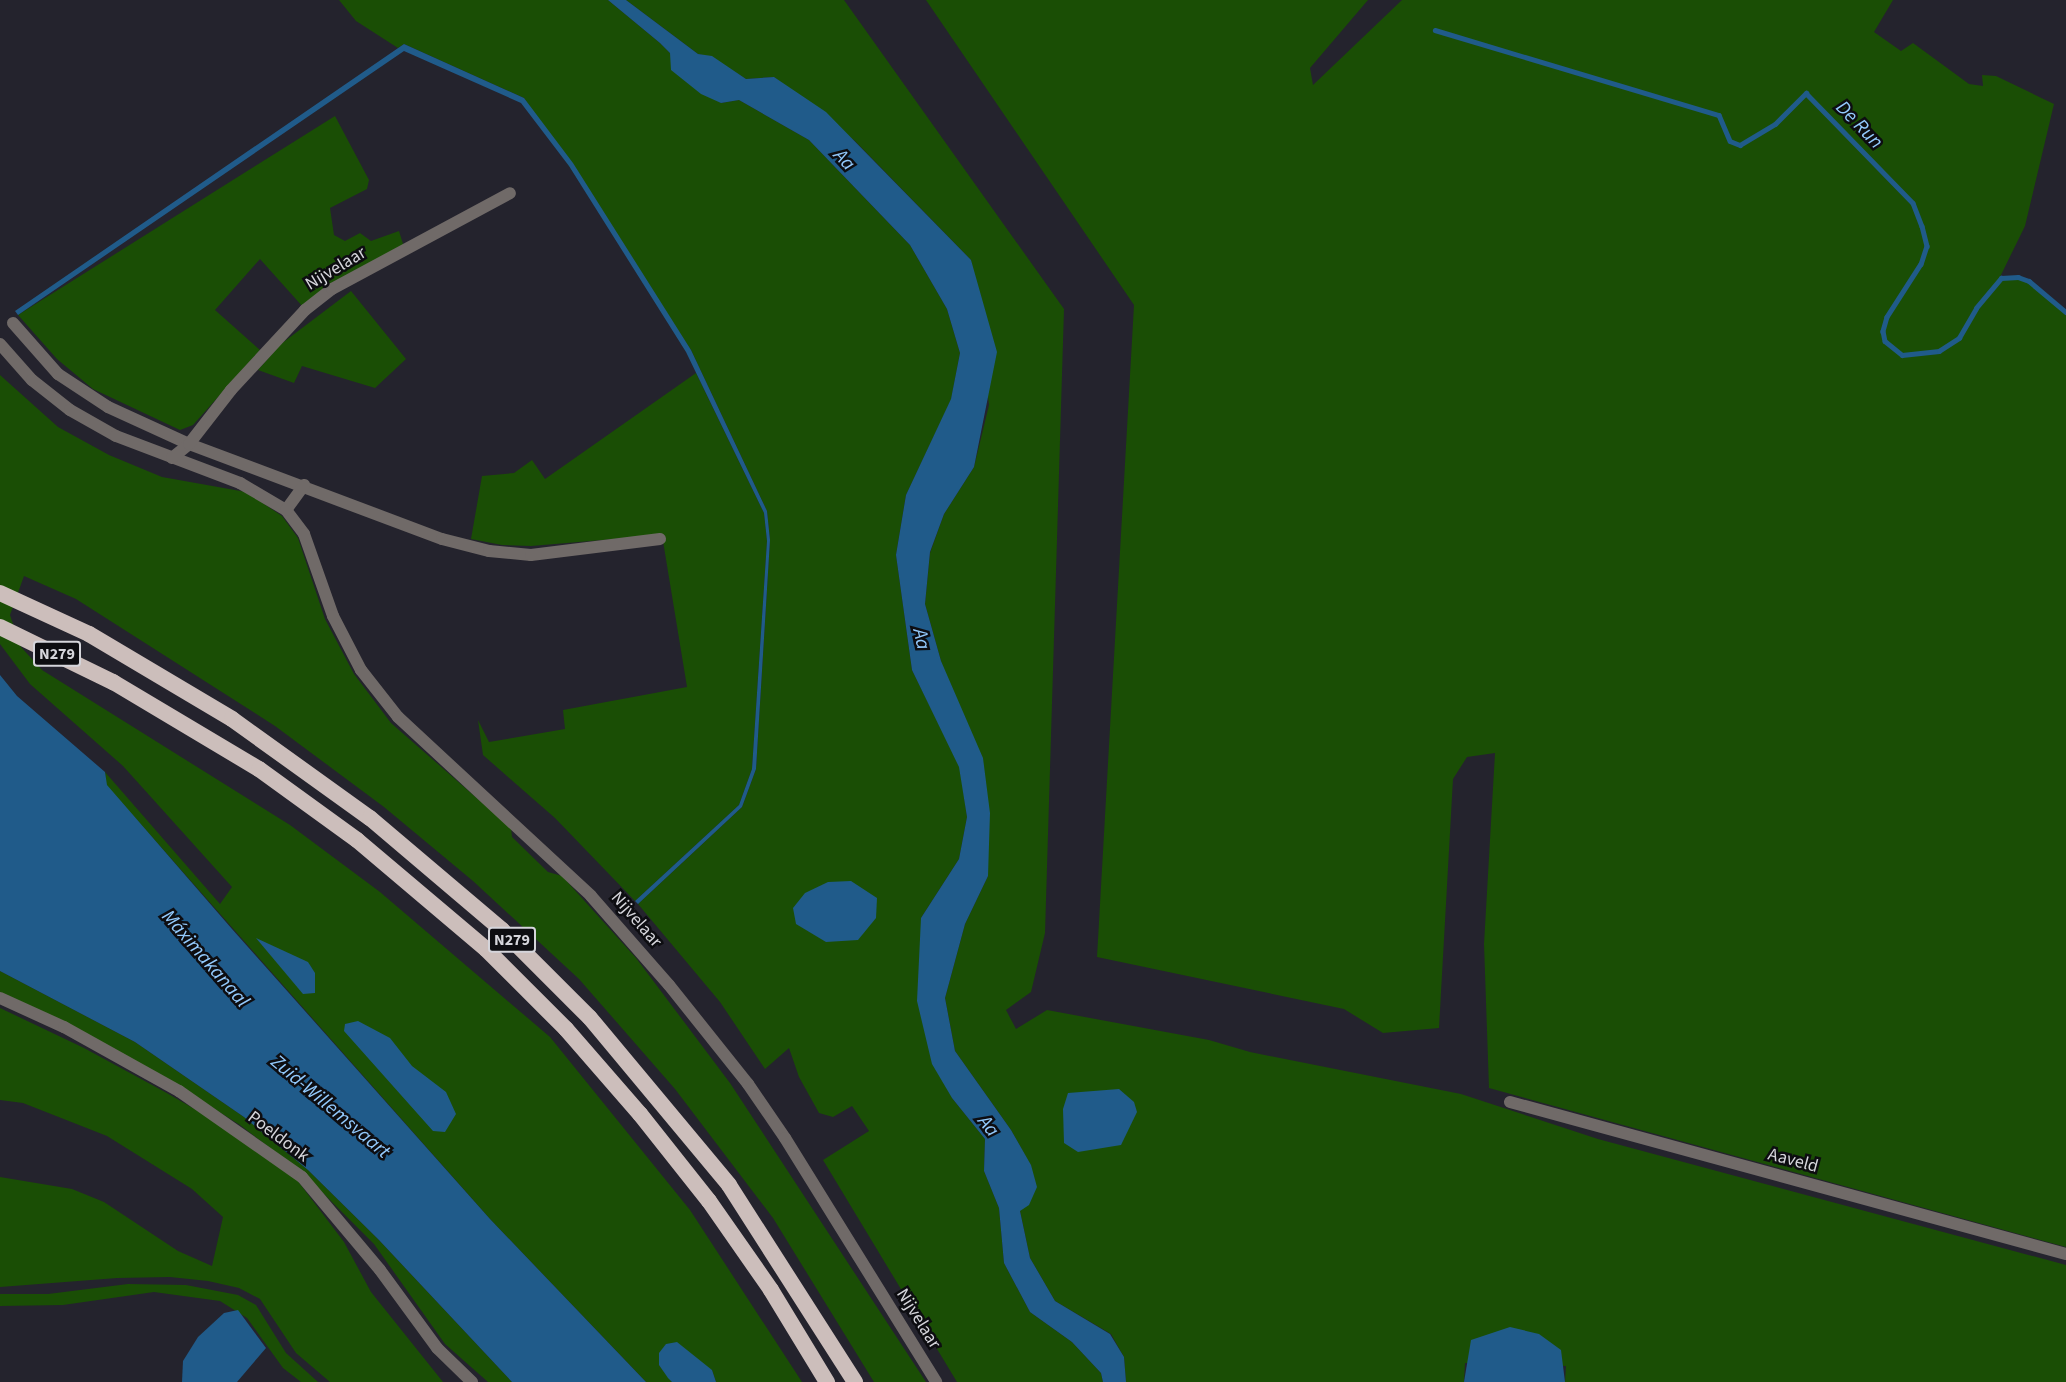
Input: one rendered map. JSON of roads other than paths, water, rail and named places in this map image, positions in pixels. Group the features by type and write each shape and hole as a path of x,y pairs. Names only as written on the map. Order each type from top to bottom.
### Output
{"highway":[{"name":"N279","path":"0,593 55,617 175,683 270,745 420,858 527,954 590,1018 729,1185 855,1382"},
{"name":"N279","path":"0,627 113,682 308,803 442,910 535,997 612,1081 709,1201 771,1290 827,1382"}],"street":[{"name":"Nijvelaar","path":"172,458 189,444 231,390 305,310 332,289 510,193"},
{"path":"13,323 57,374 108,407 189,444 304,485 442,539 489,551 531,555 660,539"},
{"name":"Nijvelaar","path":"0,344 32,380 70,410 116,436 240,483 286,510 304,534 333,616 361,670 398,717 591,896 669,985 747,1084 785,1138 936,1382"},
{"path":"286,510 304,485"},
{"name":"Poeldonk","path":"0,998 64,1027 179,1091 294,1171 380,1270 437,1348 471,1382"},
{"name":"Aaveld","path":"1510,1102 2066,1254"}],"water":[{"name":"Aa","path":"608,0 626,0 698,54 712,56 746,79 774,77 826,112 971,260 997,352 974,467 944,514 930,552 925,604 941,661 983,758 990,813 988,876 965,924 945,998 955,1051 1011,1130 1031,1165 1037,1187 1029,1205 1020,1211 1030,1258 1055,1301 1110,1334 1124,1357 1126,1382 1103,1382 1101,1373 1072,1342 1030,1312 1004,1263 999,1208 984,1171 985,1139 952,1098 932,1064 917,1001 921,918 959,859 967,817 959,767 912,670 896,555 906,495 951,399 960,353 947,309 910,245 809,140 739,100 721,103 701,94 671,70 670,53"},
{"path":"404,44 524,98 573,163 691,350 767,511 770,540 756,769 742,807 638,904 635,901 739,805 752,769 767,541 764,513 686,352 569,166 521,103 404,51 18,315 15,311"},
{"path":"0,675 17,696 105,772 107,785 232,929 490,1219 646,1382 512,1382 379,1240 308,1170 244,1117 135,1042 0,971"},
{"path":"851,881 877,898 876,918 858,940 826,942 796,924 793,908 805,893 828,882"},
{"path":"256,938 308,962 315,973 315,993 303,994"},
{"path":"358,1021 390,1038 412,1066 446,1092 456,1114 445,1132 433,1131 344,1031 345,1024"},
{"path":"1119,1089 1134,1102 1137,1112 1121,1145 1078,1152 1064,1143 1063,1109 1068,1093"},
{"path":"238,1310 266,1348 237,1382 182,1382 183,1361 198,1337 224,1313"},
{"path":"1510,1327 1539,1334 1561,1350 1565,1382 1464,1382 1471,1340"},
{"path":"677,1342 712,1370 716,1382 672,1382 668,1378 659,1365 659,1353 666,1344"}],"waterway":[{"name":"De Run","path":"1435,30 1719,115 1730,141 1740,145 1775,124 1806,93 1913,203 1922,226 1927,246 1921,264 1887,317 1883,331 1885,341 1902,355 1939,351 1959,338 1976,308 2001,278 2018,277 2029,281 2066,312"}],"water label":[{"name":"Máximakanaal","path":"205,959"},
{"name":"Zuid-Willemsvaart","path":"330,1107"}]}
